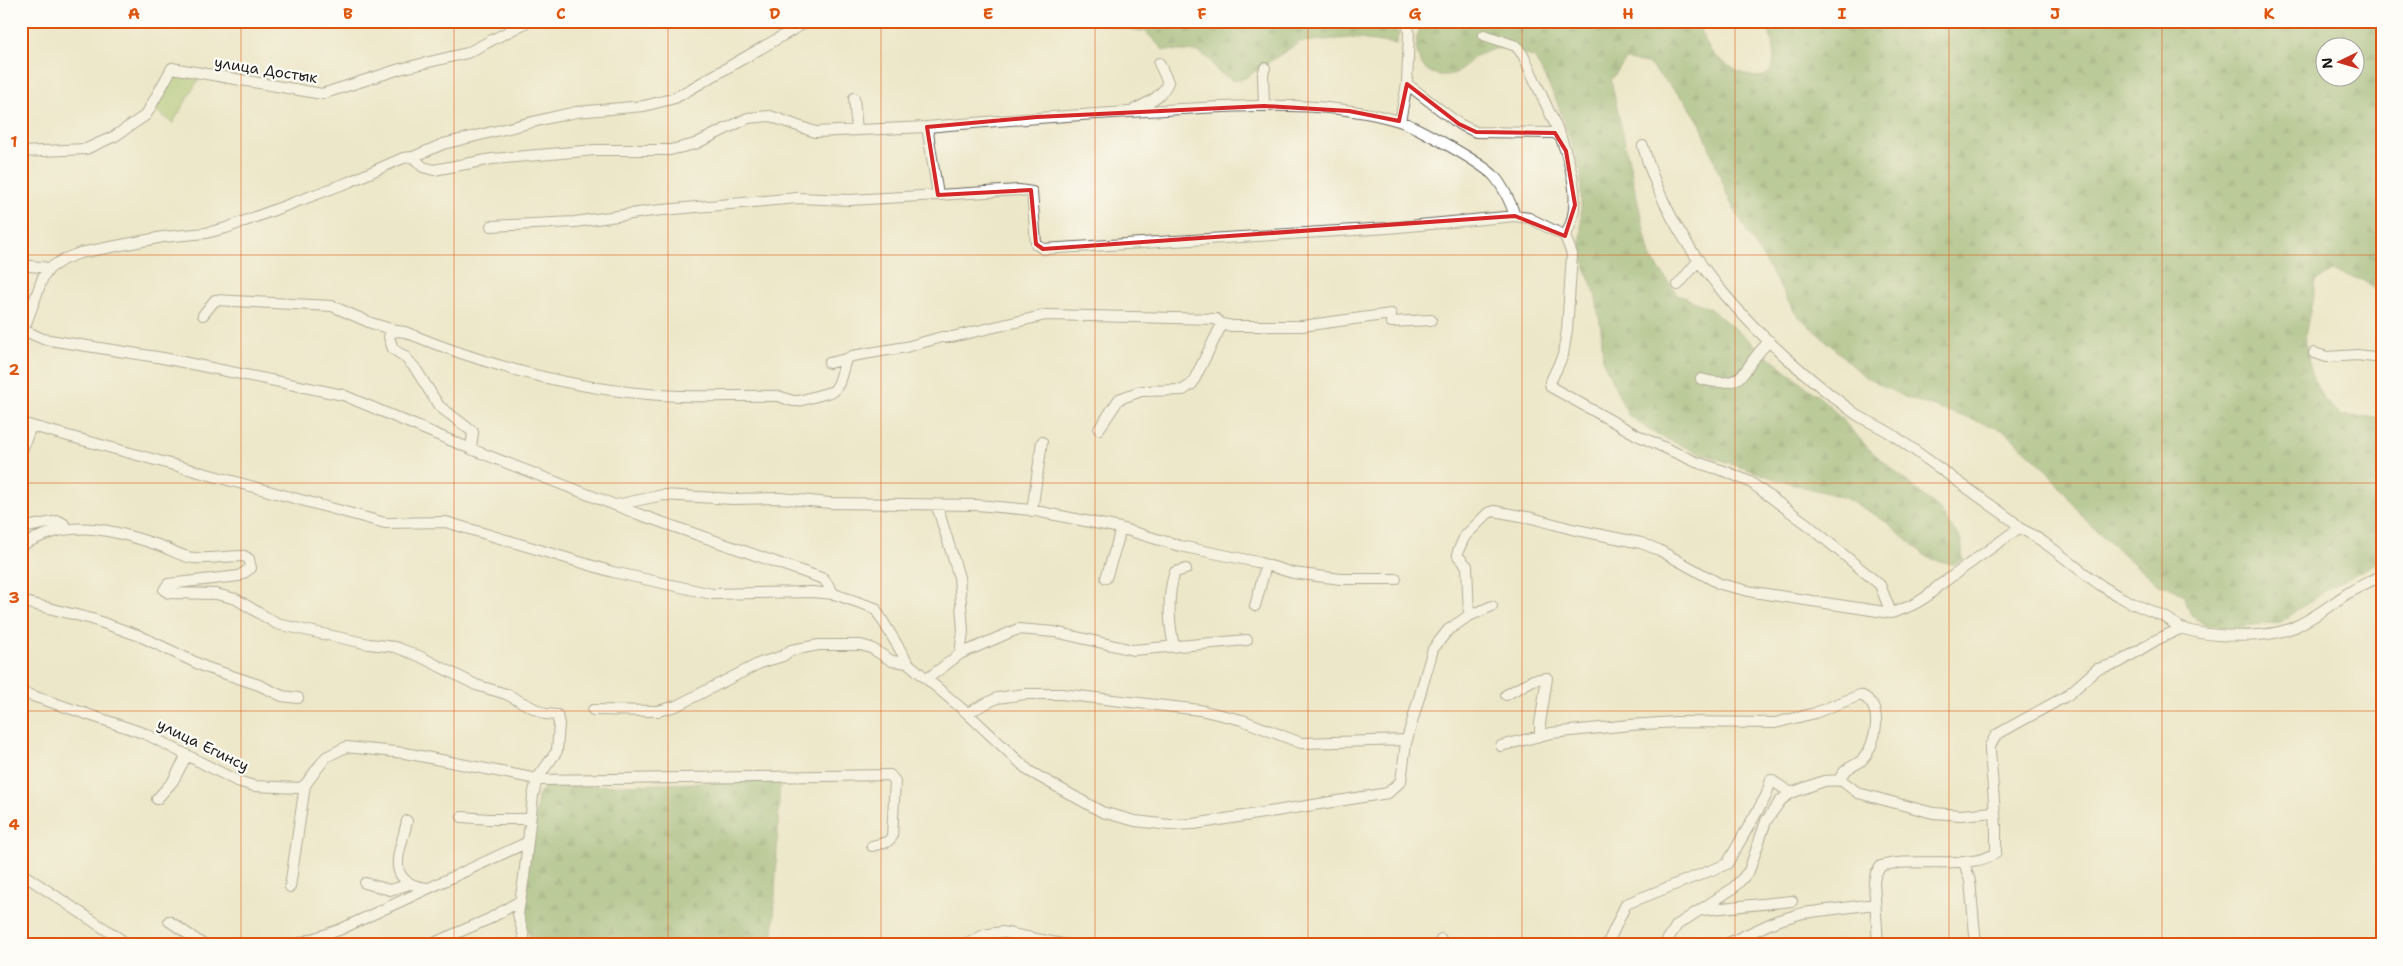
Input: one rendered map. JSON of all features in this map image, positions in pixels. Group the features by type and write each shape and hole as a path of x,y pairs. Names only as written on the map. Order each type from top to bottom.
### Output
{"street":[{"name":"улица Достык","path":"21,152 86,149 115,136 146,115 172,68 322,94 400,69 467,54 529,21"},
{"path":"808,21 675,98 662,103 597,112 576,112 474,135 443,144 413,157 403,158 349,182 226,228 206,233 163,237 80,253 64,259 50,268 43,277 26,313 22,329 43,339 163,358 343,395 616,506 824,579 834,594"},
{"path":"1400,121 1407,84 1409,32 1407,21"},
{"path":"1484,35 1516,46 1520,51 1558,132 1574,188 1575,205 1569,230 1565,236"},
{"path":"1129,112 1146,104 1166,89 1168,82 1159,63"},
{"path":"1264,106 1263,74 1265,68"},
{"path":"1407,84 1458,124 1476,132 1558,132"},
{"path":"854,98 857,130"},
{"path":"413,157 423,166 434,170 492,159 595,150 670,150 695,144 748,118 770,116 815,132 927,127 1037,117 1264,106 1348,111 1400,121 1474,160 1494,176 1515,216"},
{"path":"927,127 938,196"},
{"path":"1643,146 1661,197 1699,260 1720,288 1770,341 1820,388 1855,414 1894,435 2014,526 2032,534 2079,571 2112,593 2138,607 2165,617 2182,628 2237,636 2276,633 2294,628 2360,586 2382,575"},
{"path":"491,226 575,222 652,211 797,198 850,200 1019,190 1032,192 1036,244 1043,249 1388,228 1515,216 1529,218 1565,236 1572,254 1567,330 1562,355 1550,384 1551,387 1637,435 1696,462 1728,472 1750,482 1792,513 1880,585 1891,613"},
{"path":"1678,284 1699,260"},
{"path":"25,264 50,268"},
{"path":"25,264 40,272 43,277"},
{"path":"203,315 215,300 332,306 379,325 477,359 546,377 659,395 778,396 793,401 811,398 834,392 839,383 846,359"},
{"path":"829,362 861,354 906,347 1046,314 1216,319 1222,324 1232,326 1291,326 1391,314 1390,322 1431,320"},
{"path":"1099,429 1119,398 1141,392 1183,390 1192,384 1222,324"},
{"path":"379,325 394,349 404,356 415,368 439,406 473,432 472,449"},
{"path":"390,341 391,333 397,331"},
{"path":"1700,379 1723,384 1732,382 1742,376 1763,347 1770,341"},
{"path":"2314,353 2327,357 2357,354 2382,358"},
{"path":"21,454 26,424 170,462 385,523 446,522 613,572 661,584 712,594 812,592 834,594 875,608 908,663 967,713 1029,771 1102,812 1135,821 1170,825 1194,824 1388,792 1401,782 1407,740 1433,649 1448,630 1470,616 1492,606"},
{"path":"1032,511 1042,442"},
{"path":"616,506 663,495 732,499 780,498 830,503 937,506 977,505 1032,511 1120,528 1180,546 1315,577 1396,579"},
{"path":"937,506 958,577 963,632 960,654"},
{"path":"1470,616 1467,566 1458,556 1458,551 1466,536 1488,513 1494,511 1641,543 1659,550 1720,584 1753,592 1891,613 1926,598 1937,587 1993,548 2014,526"},
{"path":"21,528 60,521 64,524 64,529"},
{"path":"21,546 45,534 64,529 89,528 112,530 193,558 244,556 249,559 251,568 240,576 168,584 164,590 169,593 216,594 236,599 277,624 369,644 395,647 419,656 476,685 506,694 545,714 557,715 560,724 557,751 537,780 532,796 518,914 526,945"},
{"path":"1106,578 1120,528"},
{"path":"1255,606 1266,565"},
{"path":"1174,647 1170,623 1171,581 1174,572 1186,569"},
{"path":"21,601 53,607 140,636 205,667 259,685 282,696 298,698"},
{"path":"1878,945 1874,882 1876,873 1881,866 1907,861 1979,862 1991,857 1996,852 1997,836 1990,746 1996,735 2063,698 2097,670 2118,663 2156,640 2182,628"},
{"path":"927,679 960,654 1018,629 1055,632 1133,650 1247,640"},
{"path":"593,710 646,712 667,709 711,690 760,663 804,646 861,645 871,648 892,661 908,663"},
{"path":"1506,695 1533,680 1547,678 1540,735"},
{"name":"улица Егинсу","path":"21,692 146,734 224,776 254,786 299,788 305,784"},
{"path":"967,713 997,698 1025,694 1061,694 1200,710 1242,720 1301,743 1407,740"},
{"path":"1501,746 1540,735 1662,723 1774,723 1815,713 1860,695 1867,697 1872,703 1877,724 1876,732 1862,760 1845,771 1838,781"},
{"path":"290,887 305,784 326,757 346,747 405,753 537,780 890,775 895,781 892,837 887,842 872,846"},
{"path":"157,799 173,781 187,755"},
{"path":"1607,945 1626,904 1727,864 1766,796 1771,780 1791,793"},
{"path":"1664,945 1677,925 1732,889 1749,871 1766,821 1781,800 1791,793 1824,781 1838,781 1848,784 1858,792 1933,813 1961,815 1994,812"},
{"path":"462,817 497,820 530,818"},
{"path":"407,821 397,866 402,879 410,884 427,888"},
{"path":"300,943 339,930 528,842"},
{"path":"1964,862 1970,881 1976,945"},
{"path":"21,873 129,945"},
{"path":"365,883 390,890 410,884"},
{"path":"429,945 490,919 520,901"},
{"path":"1698,910 1792,901"},
{"path":"1724,945 1776,921 1803,912 1874,904"},
{"path":"169,921 204,945"},
{"path":"965,945 993,933 1002,932 1067,945"},
{"path":"989,945 993,933"}],"highlighted area":[{"path":"1407,84 1459,124 1476,132 1555,133 1566,151 1575,205 1565,236 1515,216 1043,249 1036,244 1031,190 938,195 927,127 1037,117 1264,106 1349,111 1399,121"}],"green space":[{"path":"1081,21 1377,21 1399,33 1396,44 1351,38 1300,42 1245,78 1234,81 1217,71 1211,61 1199,52 1163,50 1146,32"},
{"path":"1423,21 1442,24 1451,21 1696,21 1712,52 1738,71 1758,77 1766,74 1772,68 1774,55 1765,21 2382,21 2382,296 2364,281 2333,271 2316,281 2305,336 2310,371 2323,399 2342,416 2382,417 2382,560 2329,588 2281,622 2226,628 2208,626 2191,616 2183,594 2173,588 2158,585 2088,523 2045,468 2003,430 1904,397 1864,376 1795,313 1730,202 1700,123 1686,102 1647,63 1626,60 1611,80 1650,256 1677,294 1709,308 1828,404 1869,449 1939,509 1961,540 1963,560 1952,564 1928,558 1884,520 1845,498 1775,479 1697,452 1657,435 1628,415 1603,361 1601,329 1595,293 1585,268 1581,247 1581,172 1557,102 1535,58 1510,49 1499,48 1476,56 1456,73 1433,74 1420,61 1416,42 1418,31"},
{"path":"172,69 201,75 173,123 151,107"},
{"path":"780,781 773,945 533,945 523,918 538,796 545,787"}]}
